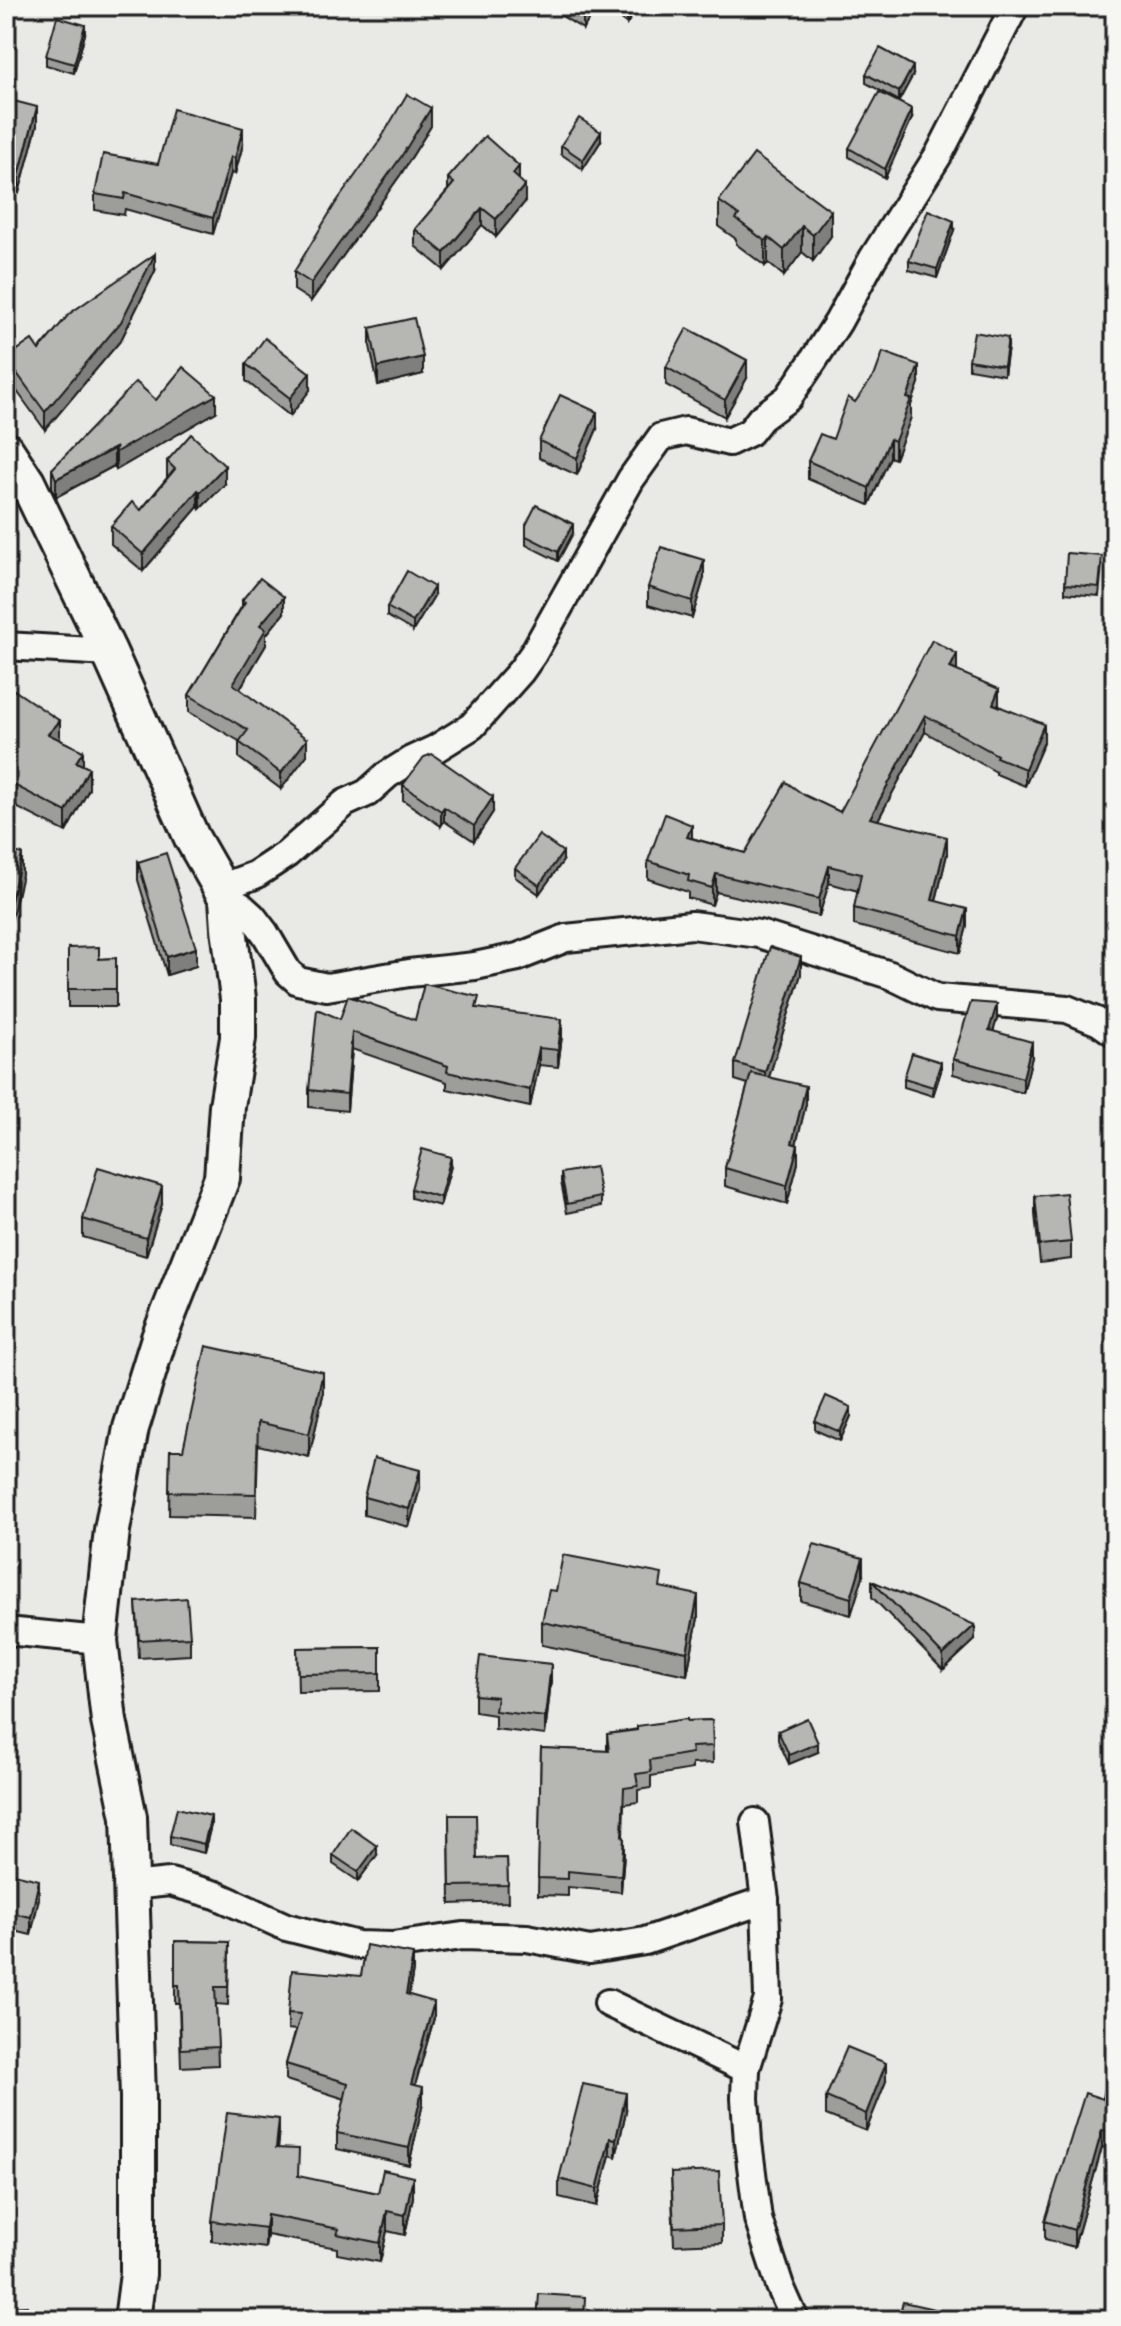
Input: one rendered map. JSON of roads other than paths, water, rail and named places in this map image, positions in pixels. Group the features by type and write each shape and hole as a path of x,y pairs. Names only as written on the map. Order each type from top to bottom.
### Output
{"street":[{"path":"224,894 287,854 345,803 367,793 387,775 472,726 533,654 631,479 661,437 686,431 729,442 750,432 761,418 788,398 838,322 873,258 939,154 1015,6"},
{"path":"6,450 27,482 109,652 192,838 224,894 238,999 238,1038 227,1106 222,1178 159,1338 131,1428 112,1530 100,1640 109,1721 129,1817 138,2097 138,2274 132,2320"},
{"path":"6,646 109,652"},
{"path":"224,894 252,916 288,972 298,981 327,987 475,966 518,957 566,938 692,925 759,934 890,975 937,998 1067,1009 1099,1022 1115,1033"},
{"path":"6,1631 100,1640"},
{"path":"755,1822 765,1900 768,1999 746,2069 748,2142 758,2219 795,2320"},
{"path":"131,1886 170,1882 216,1895 286,1927 358,1945 392,1946 463,1936 527,1938 590,1950 645,1941 765,1900"},
{"path":"608,2003 746,2069"}]}
